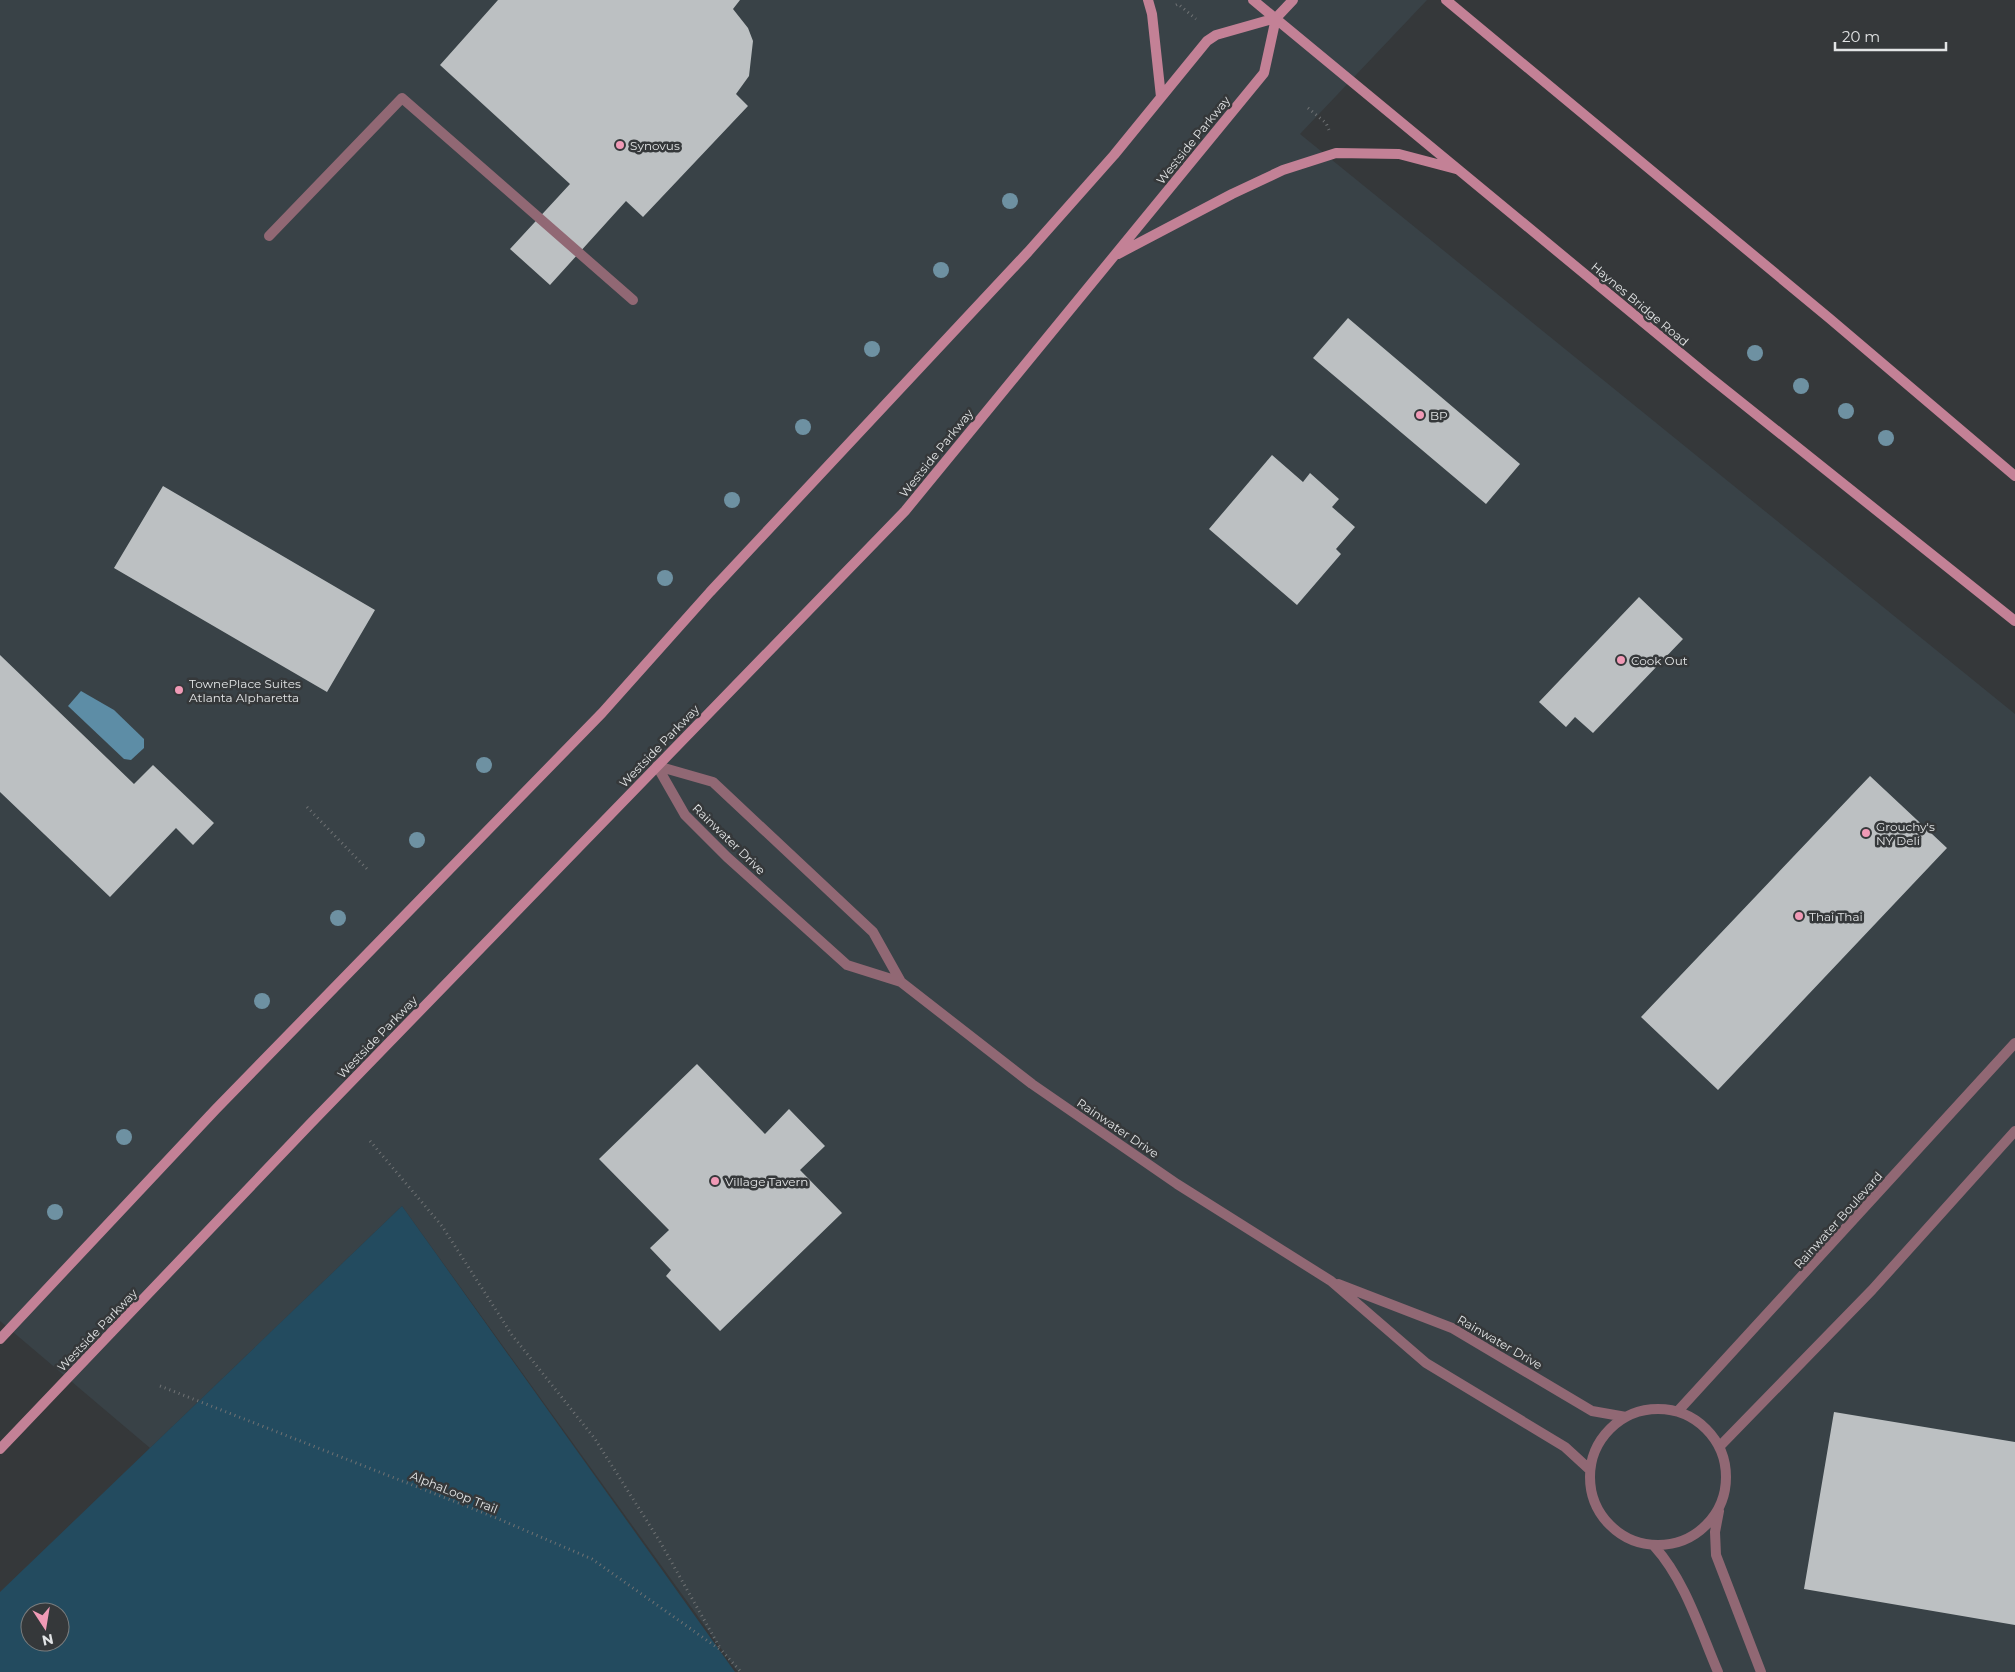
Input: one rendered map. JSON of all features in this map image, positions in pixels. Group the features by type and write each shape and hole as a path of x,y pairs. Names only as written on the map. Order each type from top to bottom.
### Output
{"main road":[{"path":"1148,0 1152,14 1161,97"},
{"name":"Haynes Bridge Road","path":"1254,0 1707,375 2015,621"},
{"name":"Westside Parkway","path":"0,1449 311,1123 905,511 1264,73 1276,18 1292,0"},
{"path":"1446,0 1829,318 2015,476"},
{"path":"0,1339 216,1110 602,713 710,592 1028,252 1114,155 1207,42 1216,35 1276,18"},
{"path":"1114,256 1283,170 1336,153 1399,154 1460,170"}],"street":[{"path":"269,236 402,98 633,300"},
{"name":"Rainwater Drive","path":"658,766 685,815 727,857 847,965 901,982 1032,1084 1177,1184 1331,1281 1426,1363 1565,1447 1590,1469"},
{"name":"Rainwater Drive","path":"658,766 713,782 873,932 901,982"},
{"name":"Rainwater Boulevard","path":"1678,1411 2015,1043"},
{"path":"1720,1446 1872,1290 2015,1130"},
{"name":"Rainwater Drive","path":"1331,1281 1452,1328 1592,1411 1626,1417"},
{"name":"Rainwater Drive","path":"1719,1510 1703,1530 1682,1542 1654,1546 1638,1543 1616,1532 1604,1519 1592,1498 1590,1469 1595,1448 1607,1432 1626,1417 1637,1412 1660,1408 1678,1411 1700,1422 1720,1446 1725,1459 1727,1483 1715,1532 1716,1555 1760,1672"},
{"path":"1654,1546 1665,1559 1676,1578 1718,1672"}],"path":[{"path":"1178,4 1197,20"},
{"path":"1308,108 1326,123"},
{"path":"306,807 369,871"},
{"name":"AlphaLoop Trail","path":"370,1141 442,1226 512,1335 595,1439 659,1540 722,1651 740,1672"},
{"name":"AlphaLoop Trail","path":"160,1386 494,1517 592,1559 722,1651"}],"shaded area":[{"path":"0,0 1427,0 1300,134 2015,714 2015,1672 738,1672 402,1206 150,1448 0,1321"},
{"path":"81,691 114,710 144,739 144,748 131,760 124,759 68,706"},
{"path":"402,1206 735,1672 0,1672 0,1592"}],"building":[{"name":"Synovus","path":"498,0 740,0 733,9 748,28 753,41 749,76 736,94 748,106 643,217 626,201 550,285 510,249 570,184 440,65"},
{"path":"1348,318 1520,464 1486,504 1313,358"},
{"path":"1272,455 1303,482 1310,473 1339,499 1332,507 1355,527 1336,549 1341,554 1297,605 1209,529"},
{"path":"163,486 375,610 327,692 114,568"},
{"path":"1639,597 1683,639 1593,733 1575,717 1566,727 1539,702"},
{"path":"0,655 134,784 153,765 214,823 193,845 176,828 110,897 0,792"},
{"path":"1870,776 1947,848 1718,1090 1641,1017"},
{"path":"697,1064 765,1134 789,1109 825,1146 800,1170 842,1213 720,1331 666,1276 671,1270 650,1248 669,1230 599,1159"},
{"path":"1834,1412 2015,1442 2015,1625 1804,1589"}],"place":[{"name":"Synovus","path":"620,145"},
{"name":"BP","path":"1420,415"},
{"name":"Cook Out","path":"1621,660"},
{"name":"TownePlace Suites Atlanta Alpharetta","path":"179,690"},
{"name":"Grouchy's NY Deli","path":"1866,833"},
{"name":"Thai Thai","path":"1799,916"},
{"name":"Village Tavern","path":"715,1181"}]}
